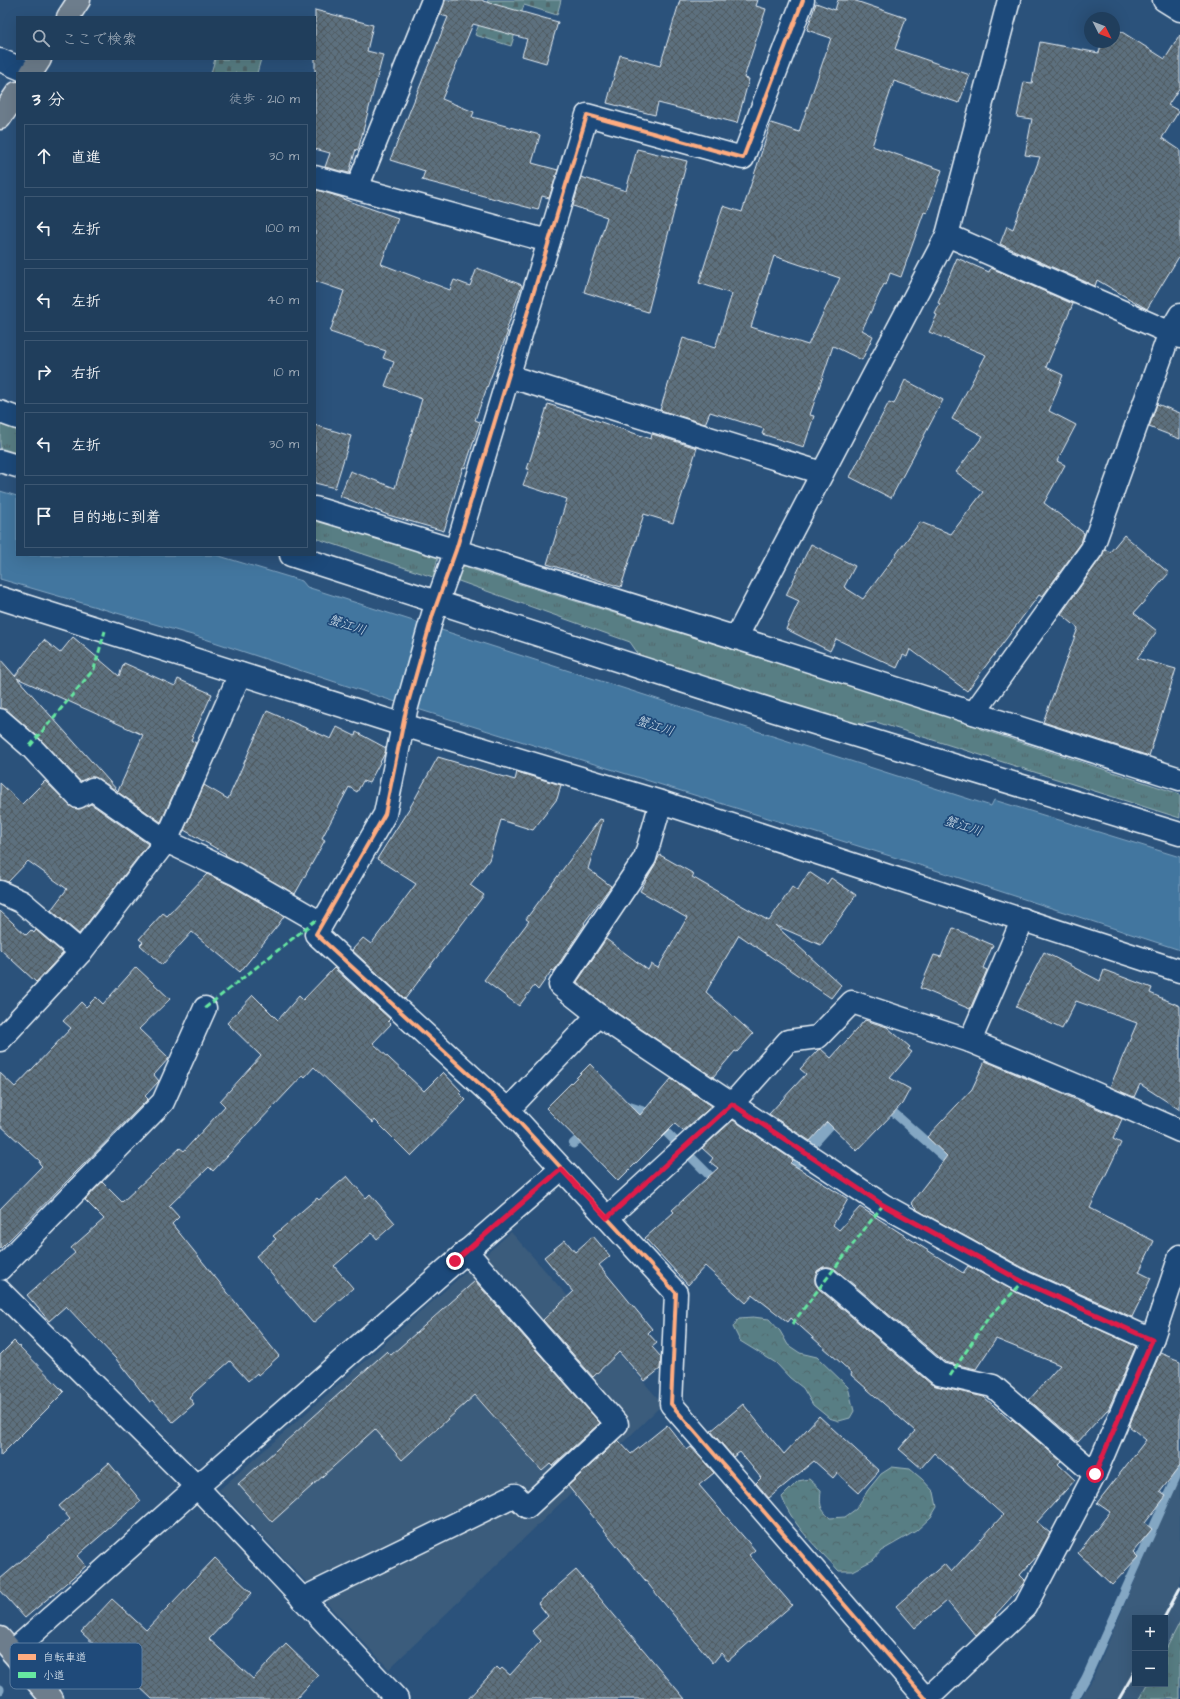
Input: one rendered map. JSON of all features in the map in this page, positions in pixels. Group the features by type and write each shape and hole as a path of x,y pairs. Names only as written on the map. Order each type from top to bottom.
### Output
{"main road":[{"path":"69,16 79,0"},
{"path":"32,72 39,60"},
{"path":"0,118 16,95"},
{"path":"43,1689 52,1699"}],"street":[{"path":"357,188 433,0"},
{"path":"803,0 743,158 587,115 404,717 385,814 316,934 508,1110 676,1293 671,1404 926,1699 1025,1607 1095,1474 1152,1340 1180,1256"},
{"path":"736,638 947,235 1009,0"},
{"path":"1164,0 1180,10"},
{"path":"0,60 29,72"},
{"path":"316,177 548,241"},
{"path":"947,235 1177,328 1092,548 974,713"},
{"path":"508,376 822,473"},
{"path":"0,412 16,418"},
{"path":"0,461 16,466"},
{"path":"316,508 456,550 1180,779"},
{"path":"294,556 436,608 1180,834"},
{"path":"4,606 240,674 404,717 1180,971"},
{"path":"2,1035 82,952 166,841 240,674"},
{"path":"0,720 30,746 78,797 92,789 166,841 236,874 321,923"},
{"path":"661,802 645,858 560,985 598,1015 883,1205 1023,1282 1152,1340"},
{"path":"0,892 22,902 82,952"},
{"path":"970,1041 1023,919"},
{"path":"607,1218 732,1104 788,1041 818,1037 852,1002 970,1041 1180,1131"},
{"path":"0,1269 163,1102 206,1008"},
{"path":"508,1110 598,1015"},
{"path":"6,1645 197,1487 561,1169"},
{"path":"302,1599 515,1495 527,1507 617,1424 466,1251"},
{"path":"827,1279 939,1374 993,1386 1095,1474"},
{"path":"0,1291 197,1487 397,1699"}],"shaded area":[{"path":"511,1232 663,1404 389,1669 219,1490"},
{"path":"1180,1476 1180,1699 1080,1699 1092,1680"}],"green space":[{"path":"488,0 561,0 557,15 524,5 511,46 475,35"},
{"path":"215,60 261,60 257,72 211,72"},
{"path":"0,422 16,427 16,453 0,448"},
{"path":"316,519 438,557 433,577 316,538"},
{"path":"458,565 975,724 980,729 1180,794 1180,818 876,722 853,725 639,655 630,642 453,579"},
{"path":"753,1317 769,1319 780,1331 788,1345 800,1353 817,1357 848,1387 854,1411 850,1418 839,1421 829,1418 813,1405 803,1388 790,1378 776,1363 740,1341 733,1327 739,1318"},
{"path":"892,1467 910,1469 922,1479 934,1492 937,1507 931,1517 916,1531 881,1551 873,1560 852,1571 839,1571 799,1528 782,1497 798,1481 809,1479 821,1490 821,1506 826,1514 830,1518 845,1517 856,1509 868,1490 881,1474"},
{"path":"1180,1622 1180,1699 1139,1699 1145,1687 1168,1687 1168,1645"}],"water":[{"name":"蟹江川","path":"0,491 16,496 16,556 219,556 302,581 307,587 991,806 994,800 1180,857 1180,950 932,869 411,707 199,637 0,579"}],"building":[{"path":"445,0 483,0 558,22 546,63 522,56 527,39 473,24 442,99 474,112 472,117 540,135 532,163 558,170 549,198 542,196 538,210 422,180 425,171 390,160 448,17 440,15"},
{"path":"680,0 758,0 756,6 766,9 744,78 749,79 737,123 658,103 655,115 607,103 620,55 660,66"},
{"path":"838,0 853,0 906,18 895,49 970,75 959,103 894,81 872,146 942,170 927,213 924,212 901,277 890,273 886,285 884,284 862,330 873,336 862,360 833,346 810,415 814,416 804,447 762,434 764,429 710,412 705,424 660,410 683,338 715,348 732,294 699,283 723,206 742,212 771,123 799,132 831,38 807,30 816,3 835,10","holes":["774,256 840,278 808,345 751,327"]},
{"path":"315,10 373,25 367,51 383,55 358,150 356,149 349,173 325,167 330,153 316,149"},
{"path":"1120,31 1165,59 1180,35 1180,87 1168,105 1179,111 1162,138 1180,150 1180,255 1147,309 1097,280 1095,286 1000,244 1007,226 1013,229 1040,157 1025,155 1032,119 1017,117 1024,82 1032,83 1040,42 1099,53 1100,48 1120,48"},
{"path":"637,149 687,161 648,312 584,292 607,217 573,206 581,177 626,191"},
{"path":"317,190 398,218 381,264 450,290 454,280 470,286 477,268 522,285 506,331 508,331 475,420 480,422 465,468 463,467 444,531 388,515 340,496 350,471 395,488 422,399 385,386 394,362 383,358 386,351 330,332 344,291 316,281"},
{"path":"957,258 989,272 991,268 1073,304 1046,367 1063,375 1049,411 1076,425 1057,461 1065,465 1044,503 1084,533 1081,543 1042,597 1039,595 967,691 910,649 907,657 903,655 897,668 836,639 830,651 786,629 799,601 786,595 811,544 855,566 844,587 863,599 920,522 951,534 983,492 956,472 983,436 952,419 986,355 929,332 937,315 935,314 940,304 938,303"},
{"path":"905,380 943,400 891,498 850,477 889,402 894,404"},
{"path":"548,404 651,439 652,434 697,448 673,523 644,514 621,587 547,564 567,499 523,485"},
{"path":"1157,404 1180,413 1180,439 1149,427"},
{"path":"316,425 351,436 335,488 316,483"},
{"path":"1124,535 1169,573 1134,613 1157,631 1137,658 1176,669 1149,756 1043,722 1078,628 1061,614 1102,556 1105,549 1110,552"},
{"path":"73,637 119,676 124,663 175,686 178,679 212,694 191,740 196,743 161,822 99,779 92,777 80,781 38,737 8,711 0,708 0,659 15,676 44,640 60,653","holes":["17,678 143,735 118,791"]},
{"path":"267,711 331,739 337,727 355,736 356,732 386,748 385,753 369,783 363,781 357,792 349,787 322,838 325,840 295,894 184,830 204,785 228,799"},
{"path":"438,757 515,780 517,772 561,785 557,799 533,830 501,820 489,860 470,885 484,895 405,999 352,950 363,938 371,944 416,884 377,859 412,804"},
{"path":"45,781 73,808 79,809 91,804 148,844 79,934 51,910 67,889 28,861 8,882 0,880 0,783 22,804"},
{"path":"600,819 603,820 588,869 611,886 584,923 585,924 554,971 552,970 538,990 534,986 519,1006 484,980 529,921 526,919"},
{"path":"660,855 694,874 692,877 769,921 792,887 797,891 809,872 827,884 831,878 856,895 821,945 775,925 841,985 831,998 739,935 706,992 753,1034 737,1052 735,1051 713,1077 605,1005 577,982 606,939 648,970 651,964 658,968 687,918 640,891"},
{"path":"207,874 230,885 284,916 240,972 192,932 162,965 140,945 143,942 139,939 163,913 167,916"},
{"path":"0,911 26,935 31,930 34,933 36,930 63,953 36,982 0,949"},
{"path":"953,928 993,945 983,968 987,970 970,1009 920,988 934,955 941,957"},
{"path":"1044,952 1100,981 1104,970 1152,988 1150,993 1180,1006 1180,1110 1140,1084 1134,1097 1110,1087 1137,1023 1076,1001 1062,1029 1016,1007"},
{"path":"136,967 170,999 139,1029 169,1058 154,1075 159,1081 145,1096 148,1099 0,1249 0,1209 42,1166 39,1163 40,1161 0,1125 0,1073 15,1087 71,1028 63,1021 81,1002 86,1007 96,997 103,1004"},
{"path":"334,968 390,1019 388,1021 391,1024 373,1043 424,1091 443,1072 461,1091 459,1093 466,1100 411,1156 375,1120 373,1123 314,1067 305,1077 303,1075 213,1171 209,1167 169,1206 179,1217 172,1224 279,1356 258,1375 257,1373 248,1381 230,1361 189,1397 194,1404 173,1422 153,1400 150,1402 116,1359 66,1306 49,1321 27,1295 75,1253 71,1248 104,1219 85,1200 102,1182 122,1202 180,1148 184,1151 225,1106 220,1101 261,1056 227,1023 253,995 278,1020 299,996 303,1000"},
{"path":"865,1020 887,1027 910,1047 908,1049 912,1052 890,1078 910,1089 902,1104 857,1151 827,1122 810,1141 769,1114 806,1074 800,1069 818,1050 821,1049 831,1058"},
{"path":"985,1061 1122,1119 1113,1139 1121,1143 1090,1208 1154,1241 1139,1272 1151,1278 1132,1317 1029,1271 919,1211 911,1203 947,1156 927,1137 972,1089"},
{"path":"590,1064 640,1115 671,1079 712,1106 683,1131 675,1124 618,1181 546,1108"},
{"path":"733,1120 793,1160 790,1163 848,1199 833,1225 839,1230 860,1207 963,1273 968,1266 1018,1293 1136,1346 1108,1410 1078,1442 1029,1400 1060,1365 996,1339 976,1369 945,1362 835,1269 823,1267 817,1271 815,1283 819,1289 931,1384 984,1397 1061,1461 1058,1464 1075,1480 1037,1522 1050,1533 1039,1554 1020,1575 1025,1580 1023,1584 995,1615 996,1617 976,1636 947,1601 915,1628 896,1606 944,1564 951,1572 1003,1515 934,1453 921,1468 899,1449 915,1431 851,1375 852,1373 791,1318 788,1322 753,1295 746,1303 705,1266 688,1285 645,1238 674,1212 672,1210 718,1168 710,1162 713,1158 702,1148"},
{"path":"347,1176 366,1198 370,1194 395,1223 377,1239 372,1233 334,1266 353,1288 313,1323 256,1256 276,1239 273,1236 317,1198 319,1200"},
{"path":"593,1236 610,1256 599,1265 652,1329 648,1333 657,1343 652,1347 661,1357 660,1369 645,1381 619,1352 593,1377 543,1320 573,1292 544,1257 565,1240 575,1252"},
{"path":"475,1281 600,1423 552,1466 550,1464 542,1471 475,1395 402,1460 375,1429 272,1522 238,1484 387,1351 391,1355"},
{"path":"14,1341 64,1392 0,1456 0,1355"},
{"path":"1160,1353 1180,1361 1180,1466 1160,1492 1166,1496 1145,1523 1152,1529 1133,1552 1138,1557 1112,1585 1078,1553 1110,1512 1097,1503 1146,1440 1129,1426"},
{"path":"743,1404 784,1454 819,1416 879,1471 859,1493 837,1473 833,1478 814,1461 769,1498 756,1483 761,1478 740,1452 733,1457 711,1431"},
{"path":"667,1425 687,1450 691,1447 714,1473 699,1485 755,1550 749,1555 792,1605 728,1661 721,1653 713,1663 568,1486 618,1440 631,1454"},
{"path":"109,1463 141,1501 77,1556 86,1566 25,1618 0,1590 0,1579 70,1519 59,1506"},
{"path":"215,1558 252,1593 209,1639 253,1679 286,1644 318,1675 296,1699 152,1699 141,1689 142,1643 93,1643 81,1632 112,1599 146,1630"},
{"path":"576,1570 685,1699 468,1699 497,1667 500,1670 502,1668 510,1675 541,1641 532,1631 548,1616 538,1603"}],"waterway":[{"path":"622,1104 646,1112 675,1141"},
{"path":"884,1104 954,1166"},
{"path":"810,1148 838,1117"},
{"path":"573,1144 586,1132"},
{"path":"691,1157 718,1184"},
{"path":"787,1175 798,1162"},
{"path":"1074,1699 1086,1678 1180,1468"}],"railway":[{"path":"1166,1615 1180,1588"},
{"path":"1119,1699 1132,1676"}],"marked path":[{"path":"30,746 94,669 105,631"},
{"path":"205,1008 316,920"},
{"path":"792,1324 883,1205"},
{"path":"950,1376 988,1318 1023,1282"}],"cycle path":[{"path":"803,0 743,158 587,115 456,550 433,614 406,710 385,814 316,934 508,1110 676,1293 671,1404 926,1699"}],"route":[{"path":"455,1261 561,1169 607,1218 732,1104 883,1205 1023,1282 1152,1340 1095,1474"}]}
